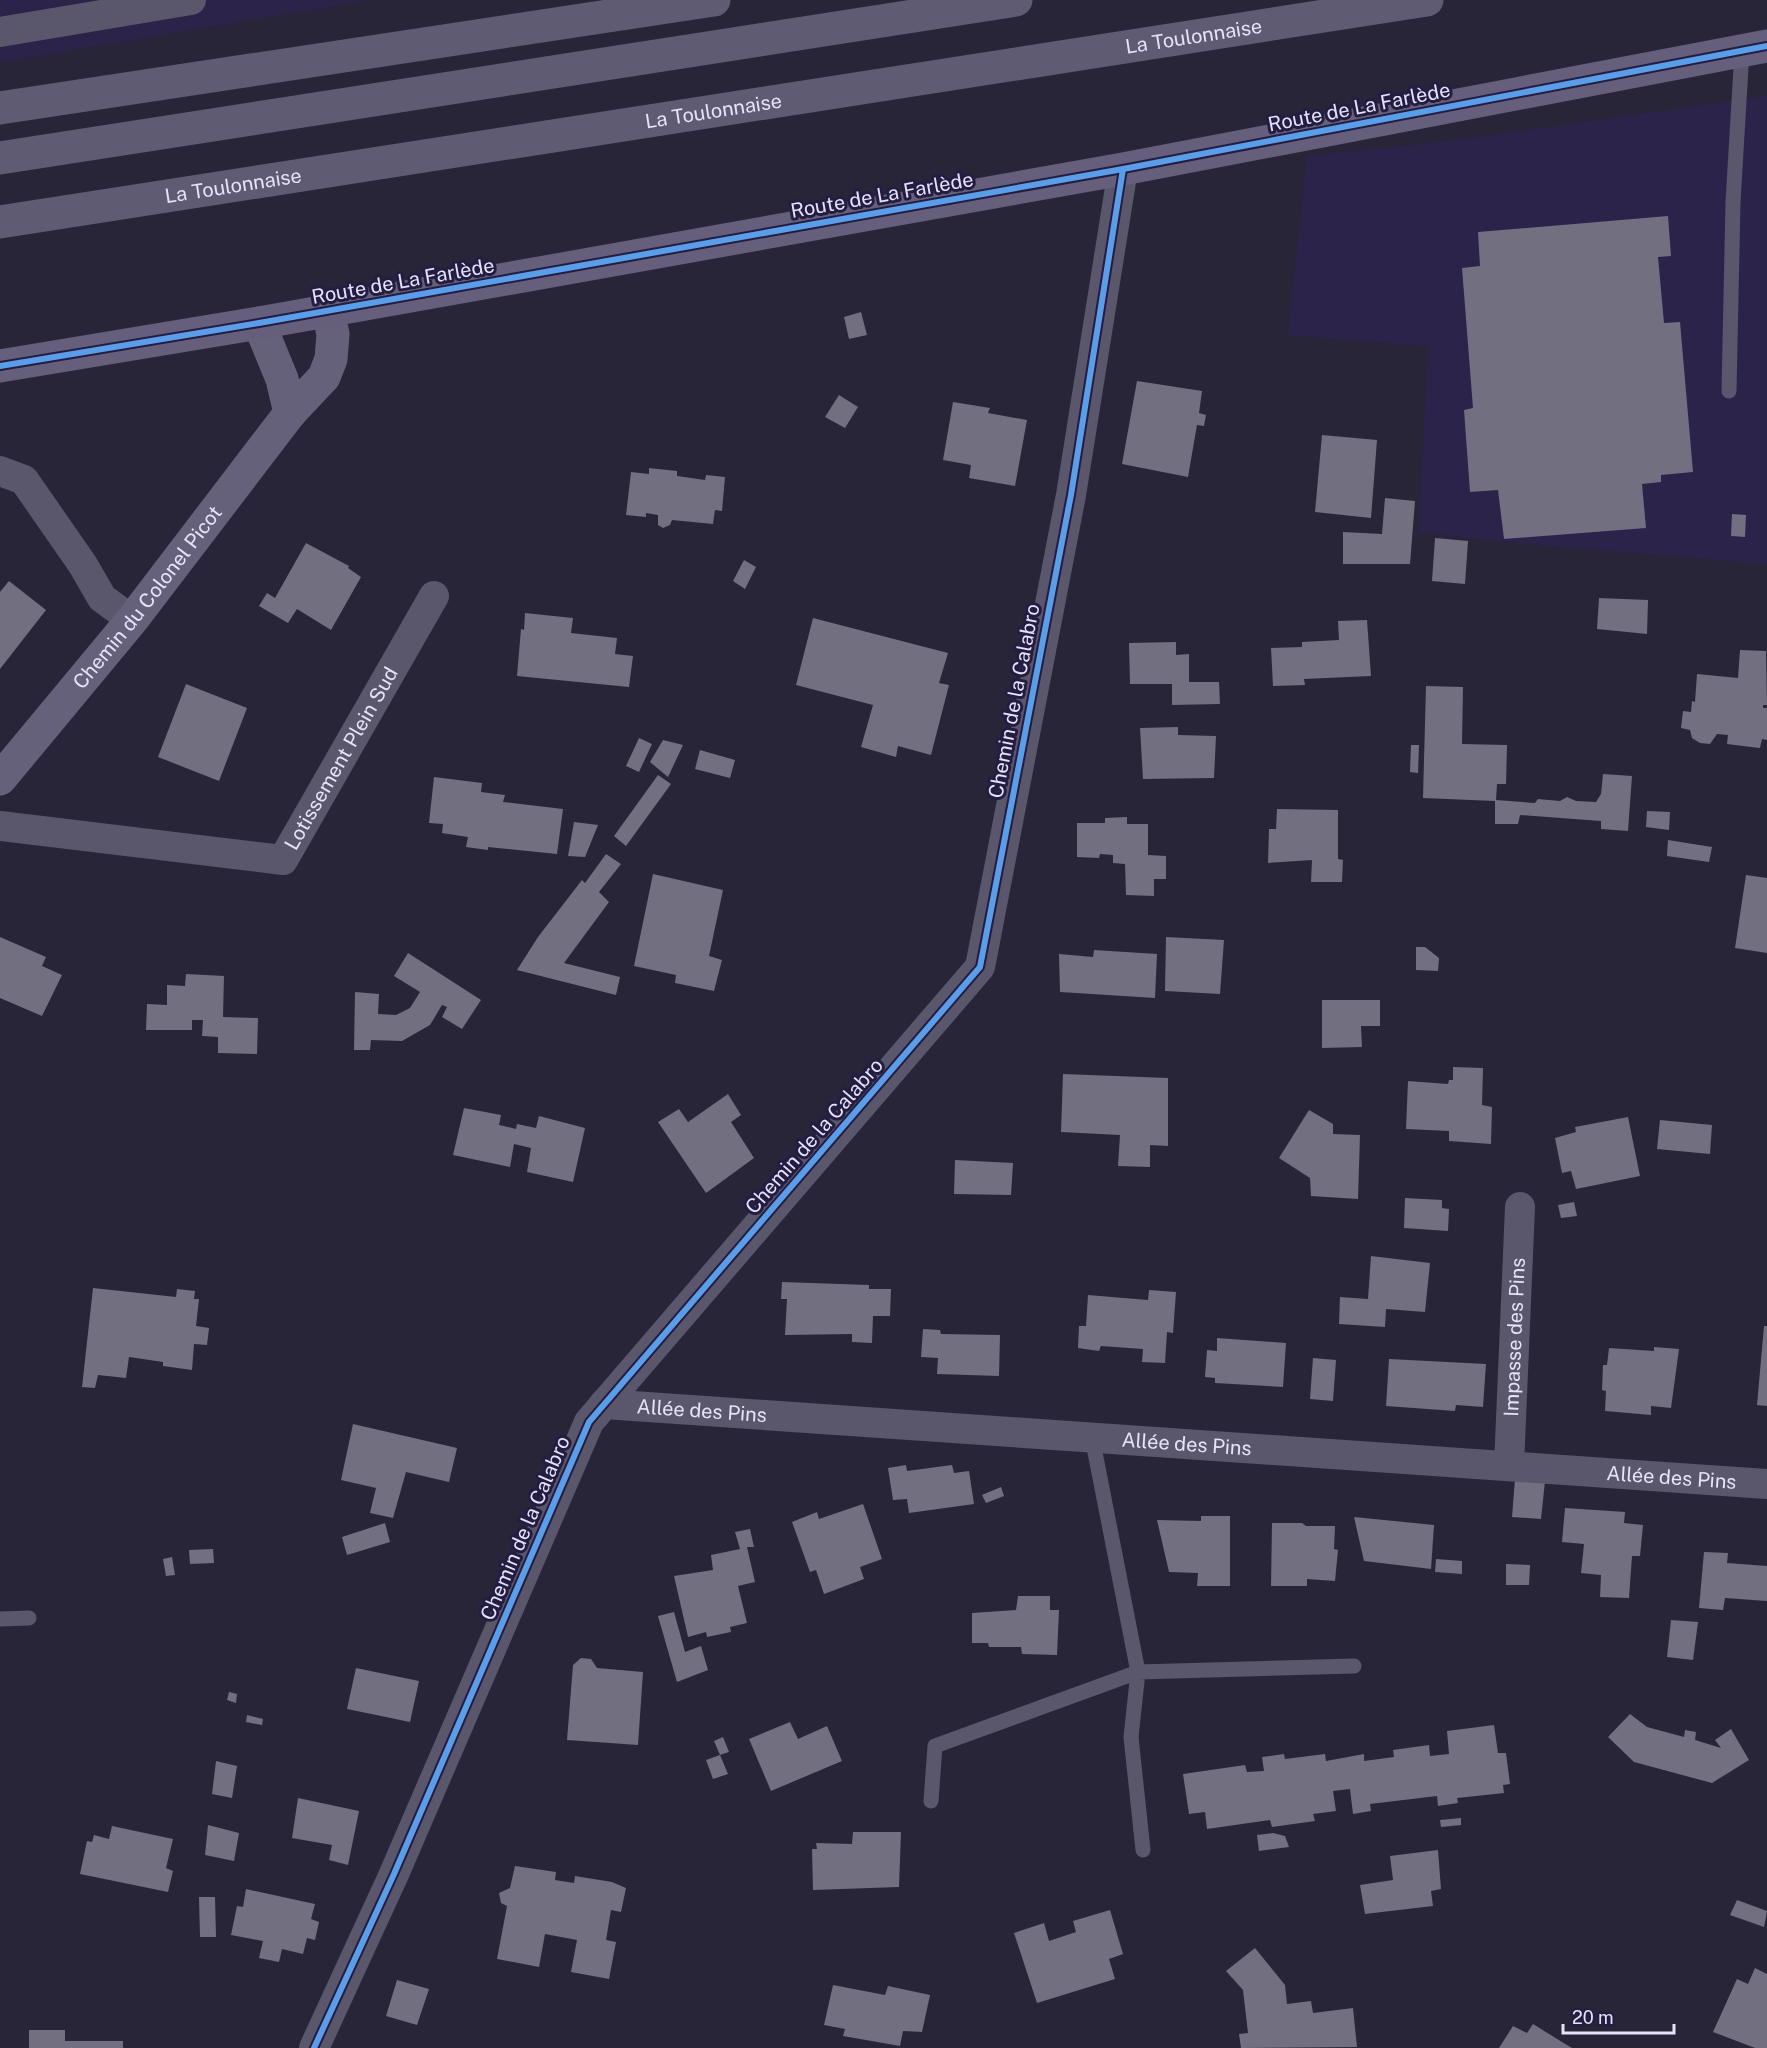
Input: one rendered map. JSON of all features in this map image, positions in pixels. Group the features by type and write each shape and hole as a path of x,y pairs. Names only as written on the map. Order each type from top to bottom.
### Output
{"highway":[{"path":"0,108 714,0"},
{"path":"0,158 1016,0"},
{"name":"La Toulonnaise","path":"0,222 1427,0"}],"main road":[{"name":"Route de La Farlède","path":"0,366 260,323 1123,169 1754,48"}],"street":[{"path":"0,32 191,0"},
{"name":"Chemin de la Calabro","path":"314,2048 394,1874 589,1422 980,967 1071,495 1123,169"},
{"name":"Chemin du Colonel Picot","path":"0,779 132,620 290,412 324,377 332,359 333,334 328,311"},
{"path":"260,323 282,379 290,412"},
{"path":"0,471 24,480 83,565 102,598 132,620"},
{"name":"Lotissement Plein Sud","path":"0,826 283,860 434,596"},
{"name":"Impasse des Pins","path":"1509,1466 1520,1207"},
{"name":"Allée des Pins","path":"604,1404 1767,1484"}],"lane":[{"path":"1729,391 1733,202 1754,48"},
{"path":"1092,1437 1137,1672 1131,1737 1143,1850"},
{"path":"0,1619 29,1618"},
{"path":"931,1801 935,1746 1137,1672 1354,1666"}],"shaded area":[{"path":"0,0 370,0 0,62"},
{"path":"1767,96 1767,564 1507,542 1419,532 1428,346 1288,335 1307,156 1460,140"}],"building":[{"path":"1668,216 1671,256 1658,257 1664,323 1680,322 1693,472 1661,475 1661,482 1642,484 1646,528 1504,539 1498,490 1470,492 1464,410 1473,408 1462,268 1480,266 1478,232"},
{"path":"861,312 867,335 849,339 844,317"},
{"path":"1137,381 1202,391 1199,413 1206,415 1204,426 1197,425 1188,477 1122,464"},
{"path":"839,395 858,407 845,428 825,417"},
{"path":"953,402 990,408 988,413 1027,420 1015,486 969,478 971,465 943,460"},
{"path":"1322,435 1377,440 1371,518 1315,512"},
{"path":"649,468 677,471 677,476 705,480 706,475 725,477 722,511 715,510 713,524 672,520 670,525 663,528 658,525 658,515 646,513 646,517 626,515 631,472 649,474"},
{"path":"1385,498 1415,501 1410,564 1343,564 1343,532 1382,534"},
{"path":"1732,514 1746,515 1745,537 1731,536"},
{"path":"1435,538 1468,541 1465,584 1432,581"},
{"path":"306,543 349,566 348,568 361,577 331,630 297,609 288,623 259,606 267,593 275,598"},
{"path":"744,560 756,567 745,589 733,581"},
{"path":"9,581 46,610 0,669 0,592"},
{"path":"1599,598 1648,600 1647,634 1597,629"},
{"path":"525,613 573,618 571,633 617,638 615,654 633,656 629,687 517,676 521,629 524,630"},
{"path":"813,618 948,653 939,683 949,685 931,755 898,746 896,757 861,747 873,705 796,685"},
{"path":"1367,620 1371,676 1304,679 1305,685 1273,686 1271,648 1302,647 1302,642 1339,640 1338,621"},
{"path":"1176,642 1176,655 1189,654 1189,682 1219,682 1220,704 1172,705 1172,684 1130,684 1129,643"},
{"path":"1740,650 1766,651 1767,705 1763,705 1763,708 1767,708 1767,740 1762,739 1760,748 1751,747 1727,744 1728,735 1717,734 1710,744 1700,743 1692,738 1690,730 1681,728 1683,711 1691,712 1692,701 1695,702 1697,674 1738,678"},
{"path":"186,684 247,708 219,781 158,757"},
{"path":"1426,686 1463,687 1462,744 1507,745 1506,784 1497,784 1496,800 1535,803 1538,799 1560,801 1567,797 1576,801 1596,802 1601,794 1603,774 1632,776 1628,831 1601,829 1601,821 1520,815 1518,824 1495,824 1495,801 1423,798"},
{"path":"1178,727 1178,735 1216,736 1214,778 1143,779 1140,728"},
{"path":"639,738 652,744 639,772 626,766"},
{"path":"663,740 683,745 668,777 650,762"},
{"path":"1411,745 1419,745 1418,773 1410,772"},
{"path":"700,750 735,760 730,778 695,769"},
{"path":"658,775 671,784 626,846 614,836"},
{"path":"434,777 482,783 481,792 505,795 503,802 563,809 557,854 466,847 468,837 442,833 443,824 429,823"},
{"path":"1277,809 1338,810 1338,859 1343,860 1342,882 1311,882 1312,860 1268,863 1269,829 1276,829"},
{"path":"1647,811 1670,812 1669,830 1646,827"},
{"path":"1127,817 1127,824 1148,824 1148,855 1166,856 1166,879 1154,879 1154,896 1126,895 1125,864 1113,863 1113,855 1100,854 1099,858 1077,857 1077,823 1105,823 1105,818"},
{"path":"574,822 598,825 585,857 568,856"},
{"path":"1668,840 1712,847 1709,862 1667,856"},
{"path":"606,854 621,864 599,892 609,902 564,963 620,977 616,995 517,970 538,937 582,880 585,883"},
{"path":"653,874 723,890 709,956 722,960 714,991 675,983 676,975 634,966"},
{"path":"1746,875 1767,878 1767,953 1735,948"},
{"path":"0,937 46,957 42,966 62,975 42,1016 0,998"},
{"path":"1166,937 1224,940 1220,994 1165,991"},
{"path":"1416,947 1425,947 1439,958 1438,971 1416,970"},
{"path":"1094,950 1157,954 1155,998 1060,992 1059,954 1093,957"},
{"path":"408,953 481,1000 462,1029 442,1017 447,1007 442,1005 430,1025 402,1041 371,1040 370,1050 354,1050 355,992 379,994 378,1014 396,1015 410,1008 420,992 394,976"},
{"path":"186,974 224,976 223,1017 258,1018 257,1054 218,1053 218,1037 202,1036 203,1020 192,1020 192,1030 146,1030 147,1004 167,1005 167,985 185,986"},
{"path":"1322,1000 1380,1000 1380,1026 1361,1026 1362,1047 1322,1048"},
{"path":"1453,1067 1483,1068 1482,1105 1492,1107 1491,1144 1449,1141 1449,1131 1406,1129 1408,1081 1448,1084 1449,1080 1453,1080"},
{"path":"1063,1074 1168,1078 1168,1146 1150,1145 1150,1167 1118,1166 1120,1135 1061,1132"},
{"path":"728,1094 741,1115 731,1122 754,1158 706,1193 658,1122 679,1109 688,1122"},
{"path":"464,1108 501,1115 499,1125 516,1129 517,1124 536,1128 539,1116 585,1128 573,1182 527,1172 531,1148 514,1144 510,1167 453,1155"},
{"path":"1309,1110 1333,1124 1333,1134 1360,1135 1358,1199 1311,1196 1310,1178 1279,1158"},
{"path":"1628,1117 1640,1176 1576,1189 1571,1171 1562,1173 1555,1138 1576,1132 1575,1127"},
{"path":"1660,1120 1712,1125 1710,1154 1657,1149"},
{"path":"955,1160 1013,1163 1011,1195 954,1194"},
{"path":"1405,1198 1442,1200 1442,1208 1449,1209 1448,1231 1404,1228"},
{"path":"1574,1202 1577,1216 1561,1218 1558,1205"},
{"path":"1371,1256 1430,1263 1425,1312 1386,1309 1385,1327 1339,1324 1340,1297 1368,1299"},
{"path":"782,1282 869,1285 869,1289 891,1289 890,1316 873,1316 872,1343 852,1342 852,1334 785,1335 787,1299 781,1299"},
{"path":"93,1288 176,1297 177,1289 195,1291 194,1299 199,1299 196,1326 209,1328 207,1345 194,1344 192,1370 163,1366 163,1362 129,1357 126,1378 98,1375 95,1388 82,1387"},
{"path":"1149,1290 1176,1292 1173,1333 1167,1332 1165,1363 1142,1362 1143,1349 1101,1346 1099,1351 1078,1348 1079,1326 1086,1326 1088,1295 1148,1300"},
{"path":"1764,1326 1767,1326 1767,1406 1757,1405"},
{"path":"923,1329 940,1330 941,1334 1000,1335 999,1376 937,1374 938,1358 921,1357"},
{"path":"1217,1338 1286,1343 1283,1387 1215,1383 1215,1378 1205,1377 1207,1350 1217,1351"},
{"path":"1654,1347 1679,1349 1671,1408 1651,1406 1651,1415 1605,1411 1606,1391 1602,1390 1603,1365 1607,1365 1609,1348 1654,1351"},
{"path":"1313,1358 1336,1360 1333,1401 1310,1399"},
{"path":"1389,1359 1486,1364 1483,1407 1456,1405 1455,1411 1386,1406"},
{"path":"353,1424 457,1448 449,1482 406,1472 393,1518 370,1513 376,1488 341,1480"},
{"path":"906,1465 907,1471 952,1465 954,1473 969,1471 974,1504 909,1513 907,1499 893,1500 888,1468"},
{"path":"1515,1479 1545,1481 1541,1519 1512,1517"},
{"path":"1001,1487 1004,1496 986,1503 982,1495"},
{"path":"863,1504 882,1559 860,1567 864,1579 824,1594 816,1570 810,1572 792,1522 817,1512 819,1519"},
{"path":"1565,1508 1625,1512 1624,1523 1643,1525 1640,1556 1632,1556 1629,1598 1600,1597 1601,1575 1581,1573 1584,1544 1562,1542"},
{"path":"1201,1516 1230,1516 1230,1586 1197,1586 1198,1573 1169,1572 1157,1520 1201,1521"},
{"path":"1354,1517 1434,1525 1431,1569 1364,1561"},
{"path":"385,1523 390,1542 347,1555 342,1537"},
{"path":"1272,1523 1335,1526 1334,1549 1338,1550 1335,1581 1307,1579 1307,1586 1271,1586"},
{"path":"750,1529 754,1547 747,1547 755,1582 738,1586 747,1623 730,1627 731,1632 707,1637 706,1632 688,1637 674,1576 713,1570 711,1555 740,1549 735,1532"},
{"path":"213,1549 214,1563 190,1564 189,1550"},
{"path":"1704,1552 1728,1553 1727,1563 1767,1566 1767,1601 1725,1598 1723,1610 1699,1608"},
{"path":"172,1557 175,1575 166,1576 163,1559"},
{"path":"1436,1559 1462,1561 1462,1574 1435,1572"},
{"path":"1506,1564 1530,1565 1529,1585 1506,1585"},
{"path":"1018,1596 1050,1596 1050,1610 1059,1610 1057,1655 1022,1654 1021,1647 989,1647 988,1643 972,1643 972,1613 1016,1610"},
{"path":"674,1612 685,1652 701,1646 708,1670 677,1682 658,1616"},
{"path":"1671,1620 1698,1622 1693,1660 1667,1657"},
{"path":"581,1658 591,1659 597,1668 643,1672 638,1745 567,1740 573,1665"},
{"path":"356,1668 419,1681 410,1722 347,1709"},
{"path":"229,1692 237,1694 236,1703 227,1700"},
{"path":"1630,1714 1647,1727 1684,1737 1685,1730 1696,1732 1695,1740 1721,1748 1715,1740 1731,1729 1749,1760 1712,1783 1634,1762 1608,1737"},
{"path":"247,1715 263,1719 262,1725 246,1722"},
{"path":"790,1722 798,1739 827,1726 842,1761 771,1791 749,1739"},
{"path":"1494,1725 1498,1753 1506,1753 1510,1784 1503,1785 1504,1793 1457,1798 1458,1803 1438,1806 1437,1796 1370,1804 1371,1811 1353,1814 1350,1789 1333,1791 1336,1811 1313,1814 1315,1821 1272,1827 1270,1820 1207,1829 1205,1812 1189,1814 1183,1774 1245,1765 1247,1772 1264,1771 1262,1757 1284,1754 1285,1759 1325,1754 1326,1761 1364,1754 1364,1761 1394,1757 1393,1750 1429,1745 1430,1756 1449,1754 1447,1731"},
{"path":"723,1737 729,1752 720,1755 714,1741"},
{"path":"720,1755 728,1774 713,1779 706,1760"},
{"path":"216,1761 237,1766 232,1798 212,1794"},
{"path":"298,1798 359,1811 348,1865 329,1860 332,1845 292,1838"},
{"path":"1461,1818 1461,1825 1441,1827 1440,1820"},
{"path":"208,1825 239,1833 234,1861 205,1855"},
{"path":"112,1826 173,1839 166,1868 173,1871 168,1892 80,1874 87,1841 92,1842 94,1835 109,1839"},
{"path":"853,1832 901,1832 899,1887 813,1890 812,1849 817,1849 816,1843 852,1844"},
{"path":"1273,1833 1285,1836 1289,1847 1259,1851 1257,1835"},
{"path":"1438,1850 1441,1889 1431,1891 1433,1906 1365,1914 1360,1885 1393,1880 1390,1856"},
{"path":"515,1866 556,1872 555,1880 574,1883 575,1876 612,1882 626,1888 621,1912 611,1910 606,1940 616,1942 609,1979 571,1972 577,1940 545,1934 539,1967 497,1959 507,1906 501,1903 499,1893 510,1888"},
{"path":"246,1889 315,1904 311,1919 319,1922 315,1940 307,1938 303,1954 282,1949 279,1962 259,1958 263,1941 231,1935 237,1906 243,1907"},
{"path":"199,1897 215,1897 216,1937 200,1937"},
{"path":"1737,1900 1767,1911 1764,1927 1730,1915"},
{"path":"1110,1910 1123,1954 1109,1959 1115,1979 1037,2003 1014,1933 1044,1923 1049,1941 1076,1932 1073,1921"},
{"path":"1255,1948 1285,1985 1287,2004 1311,2001 1313,2013 1353,2008 1357,2047 1241,2048 1239,2034 1248,2033 1243,1990 1226,1971"},
{"path":"1755,1968 1767,1974 1767,2048 1755,2048 1713,2032 1737,1979 1748,1984"},
{"path":"397,1980 429,1989 417,2025 386,2016"},
{"path":"833,1985 885,1995 888,1986 930,1995 922,2032 903,2031 900,2046 843,2036 845,2029 824,2025"},
{"path":"1533,2024 1572,2048 1499,2048 1513,2026 1527,2033"},
{"path":"29,2030 65,2030 65,2041 123,2041 123,2048 29,2048"}],"cycle path":[{"path":"0,366 259,323 1123,169 1767,46"},
{"path":"314,2048 394,1874 589,1422 980,967 1071,495 1123,169"}]}
